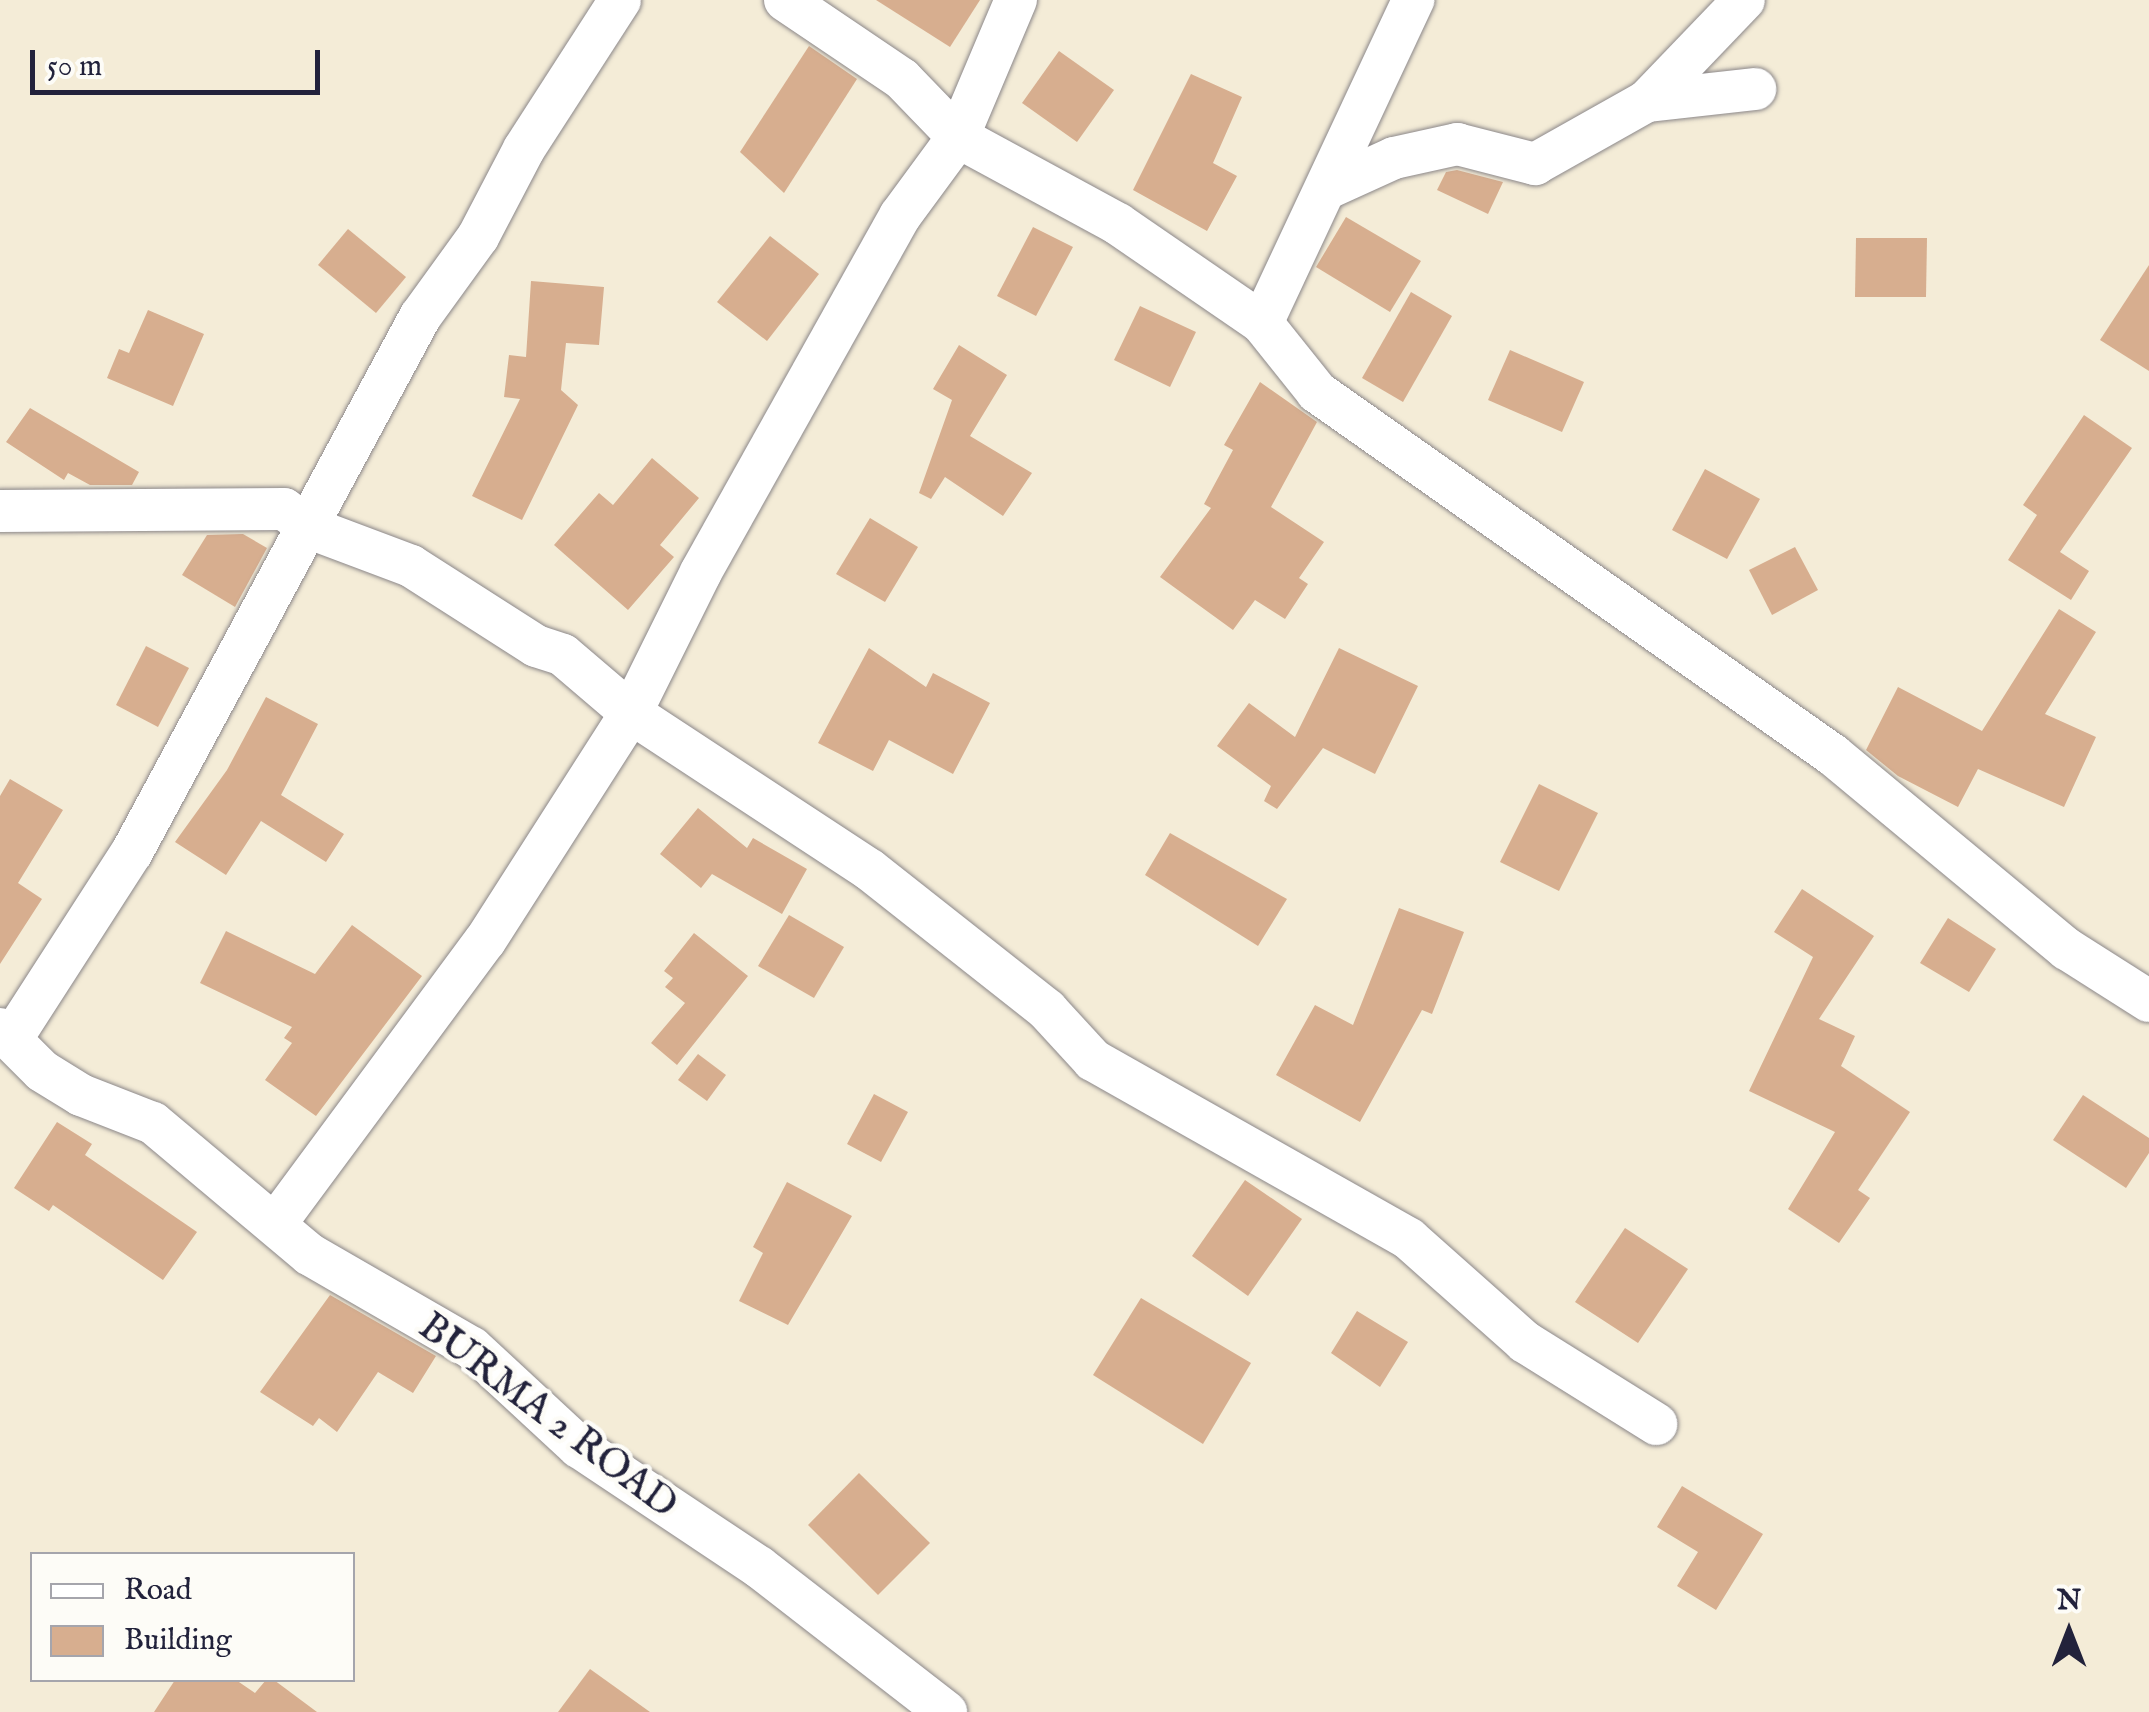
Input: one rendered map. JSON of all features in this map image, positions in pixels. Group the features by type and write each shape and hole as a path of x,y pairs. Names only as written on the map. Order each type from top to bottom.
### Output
{"street":[{"path":"6,1033 132,852 223,674 310,528 420,317 478,237 524,150 620,0"},
{"path":"785,0 902,79 958,137 1118,224 1262,322 1317,392 1833,755 2067,949 2149,1000"},
{"path":"276,1223 485,941 631,712 701,572 900,216 958,137 1016,0"},
{"path":"1262,322 1413,0"},
{"path":"1326,189 1394,158 1456,144 1535,164 1646,101 1744,0"},
{"path":"1646,101 1755,89"},
{"path":"0,511 284,508 310,528 412,566 536,646 564,655 631,712 854,858 1047,1010 1093,1060 1409,1239 1524,1342 1656,1424"},
{"name":"BURMA 2 ROAD","path":"6,1033 42,1071 81,1096 153,1123 309,1254 472,1348 579,1448 758,1567 946,1712"}],"building":[{"path":"876,0 980,0 950,47"},
{"path":"809,46 857,79 784,193 740,152"},
{"path":"1059,51 1114,90 1077,142 1022,103"},
{"path":"1191,74 1242,97 1213,163 1237,176 1207,231 1133,190"},
{"path":"1457,170 1503,182 1488,214 1437,190 1446,172"},
{"path":"1346,217 1421,261 1390,312 1316,267"},
{"path":"1033,227 1073,247 1036,316 997,296"},
{"path":"348,229 406,277 376,313 318,265"},
{"path":"770,236 819,274 767,341 717,302"},
{"path":"1856,238 1927,238 1926,297 1855,297"},
{"path":"2149,265 2149,371 2100,340"},
{"path":"531,281 604,287 599,345 566,343 561,390 578,405 522,520 472,496 520,399 504,397 509,355 526,357"},
{"path":"1411,292 1452,316 1403,402 1362,378"},
{"path":"1140,306 1196,332 1170,387 1114,360"},
{"path":"148,310 204,334 173,406 107,378 119,349 129,353"},
{"path":"959,345 1007,375 970,436 1032,473 1003,516 945,477 931,499 919,493 952,400 933,389"},
{"path":"1510,350 1584,382 1562,432 1488,400"},
{"path":"1260,382 1317,422 1271,507 1324,542 1299,578 1308,584 1285,619 1255,600 1233,630 1160,577 1211,508 1204,504 1233,450 1224,445"},
{"path":"30,408 139,472 132,485 90,485 68,473 64,480 6,442"},
{"path":"2084,415 2132,448 2060,552 2089,571 2071,600 2008,560 2037,515 2023,505"},
{"path":"652,458 699,498 660,545 674,557 628,610 554,545 599,493 613,505"},
{"path":"1705,469 1760,499 1727,559 1672,530"},
{"path":"870,518 918,547 885,602 836,574"},
{"path":"243,534 267,548 235,607 182,575 207,535"},
{"path":"1795,547 1818,590 1772,615 1749,570"},
{"path":"2059,609 2096,632 2045,714 2096,737 2064,807 1978,769 1958,807 1898,776 1866,750 1898,687 1982,731"},
{"path":"146,646 189,668 158,727 116,705"},
{"path":"869,648 926,687 933,673 990,703 953,774 889,740 873,771 818,743"},
{"path":"1339,648 1418,686 1375,774 1323,748 1277,809 1264,801 1271,786 1217,746 1249,703 1295,737"},
{"path":"266,697 318,724 281,795 344,834 326,862 261,821 226,875 175,842 227,770"},
{"path":"10,779 63,810 18,883 42,899 0,964 0,796"},
{"path":"1539,784 1598,813 1559,891 1500,862"},
{"path":"698,808 747,848 753,838 807,869 782,914 712,874 701,888 660,854"},
{"path":"1170,833 1287,899 1258,946 1145,875"},
{"path":"1802,889 1874,936 1819,1019 1855,1036 1841,1066 1910,1112 1858,1190 1870,1198 1839,1243 1788,1209 1835,1132 1749,1091 1813,957 1774,932"},
{"path":"1399,908 1464,932 1432,1014 1422,1010 1360,1122 1276,1075 1315,1005 1353,1025"},
{"path":"789,915 844,947 814,998 758,966"},
{"path":"1948,918 1996,949 1969,992 1920,963"},
{"path":"352,925 422,976 316,1116 265,1080 292,1043 284,1038 292,1027 200,983 226,931 315,974"},
{"path":"694,933 748,976 677,1065 651,1043 685,1003 665,987 673,978 664,971"},
{"path":"698,1054 726,1075 707,1101 678,1080"},
{"path":"874,1094 908,1112 881,1162 847,1144"},
{"path":"2083,1095 2149,1138 2149,1153 2126,1188 2053,1140"},
{"path":"57,1122 92,1144 85,1155 197,1232 163,1280 53,1205 49,1211 14,1188"},
{"path":"1245,1180 1302,1219 1248,1296 1192,1256"},
{"path":"787,1182 852,1216 788,1325 739,1301 763,1253 753,1247"},
{"path":"1625,1228 1688,1269 1638,1343 1575,1302"},
{"path":"330,1295 436,1356 413,1393 378,1372 337,1432 319,1418 313,1426 260,1392"},
{"path":"1141,1298 1251,1363 1203,1444 1093,1375"},
{"path":"1357,1311 1408,1342 1380,1387 1331,1353"},
{"path":"859,1473 930,1543 878,1595 808,1525"},
{"path":"1682,1486 1763,1534 1716,1610 1677,1586 1698,1552 1657,1527"},
{"path":"590,1669 650,1712 558,1712"},
{"path":"174,1682 239,1682 255,1693 264,1682 277,1682 317,1712 154,1712"}]}
